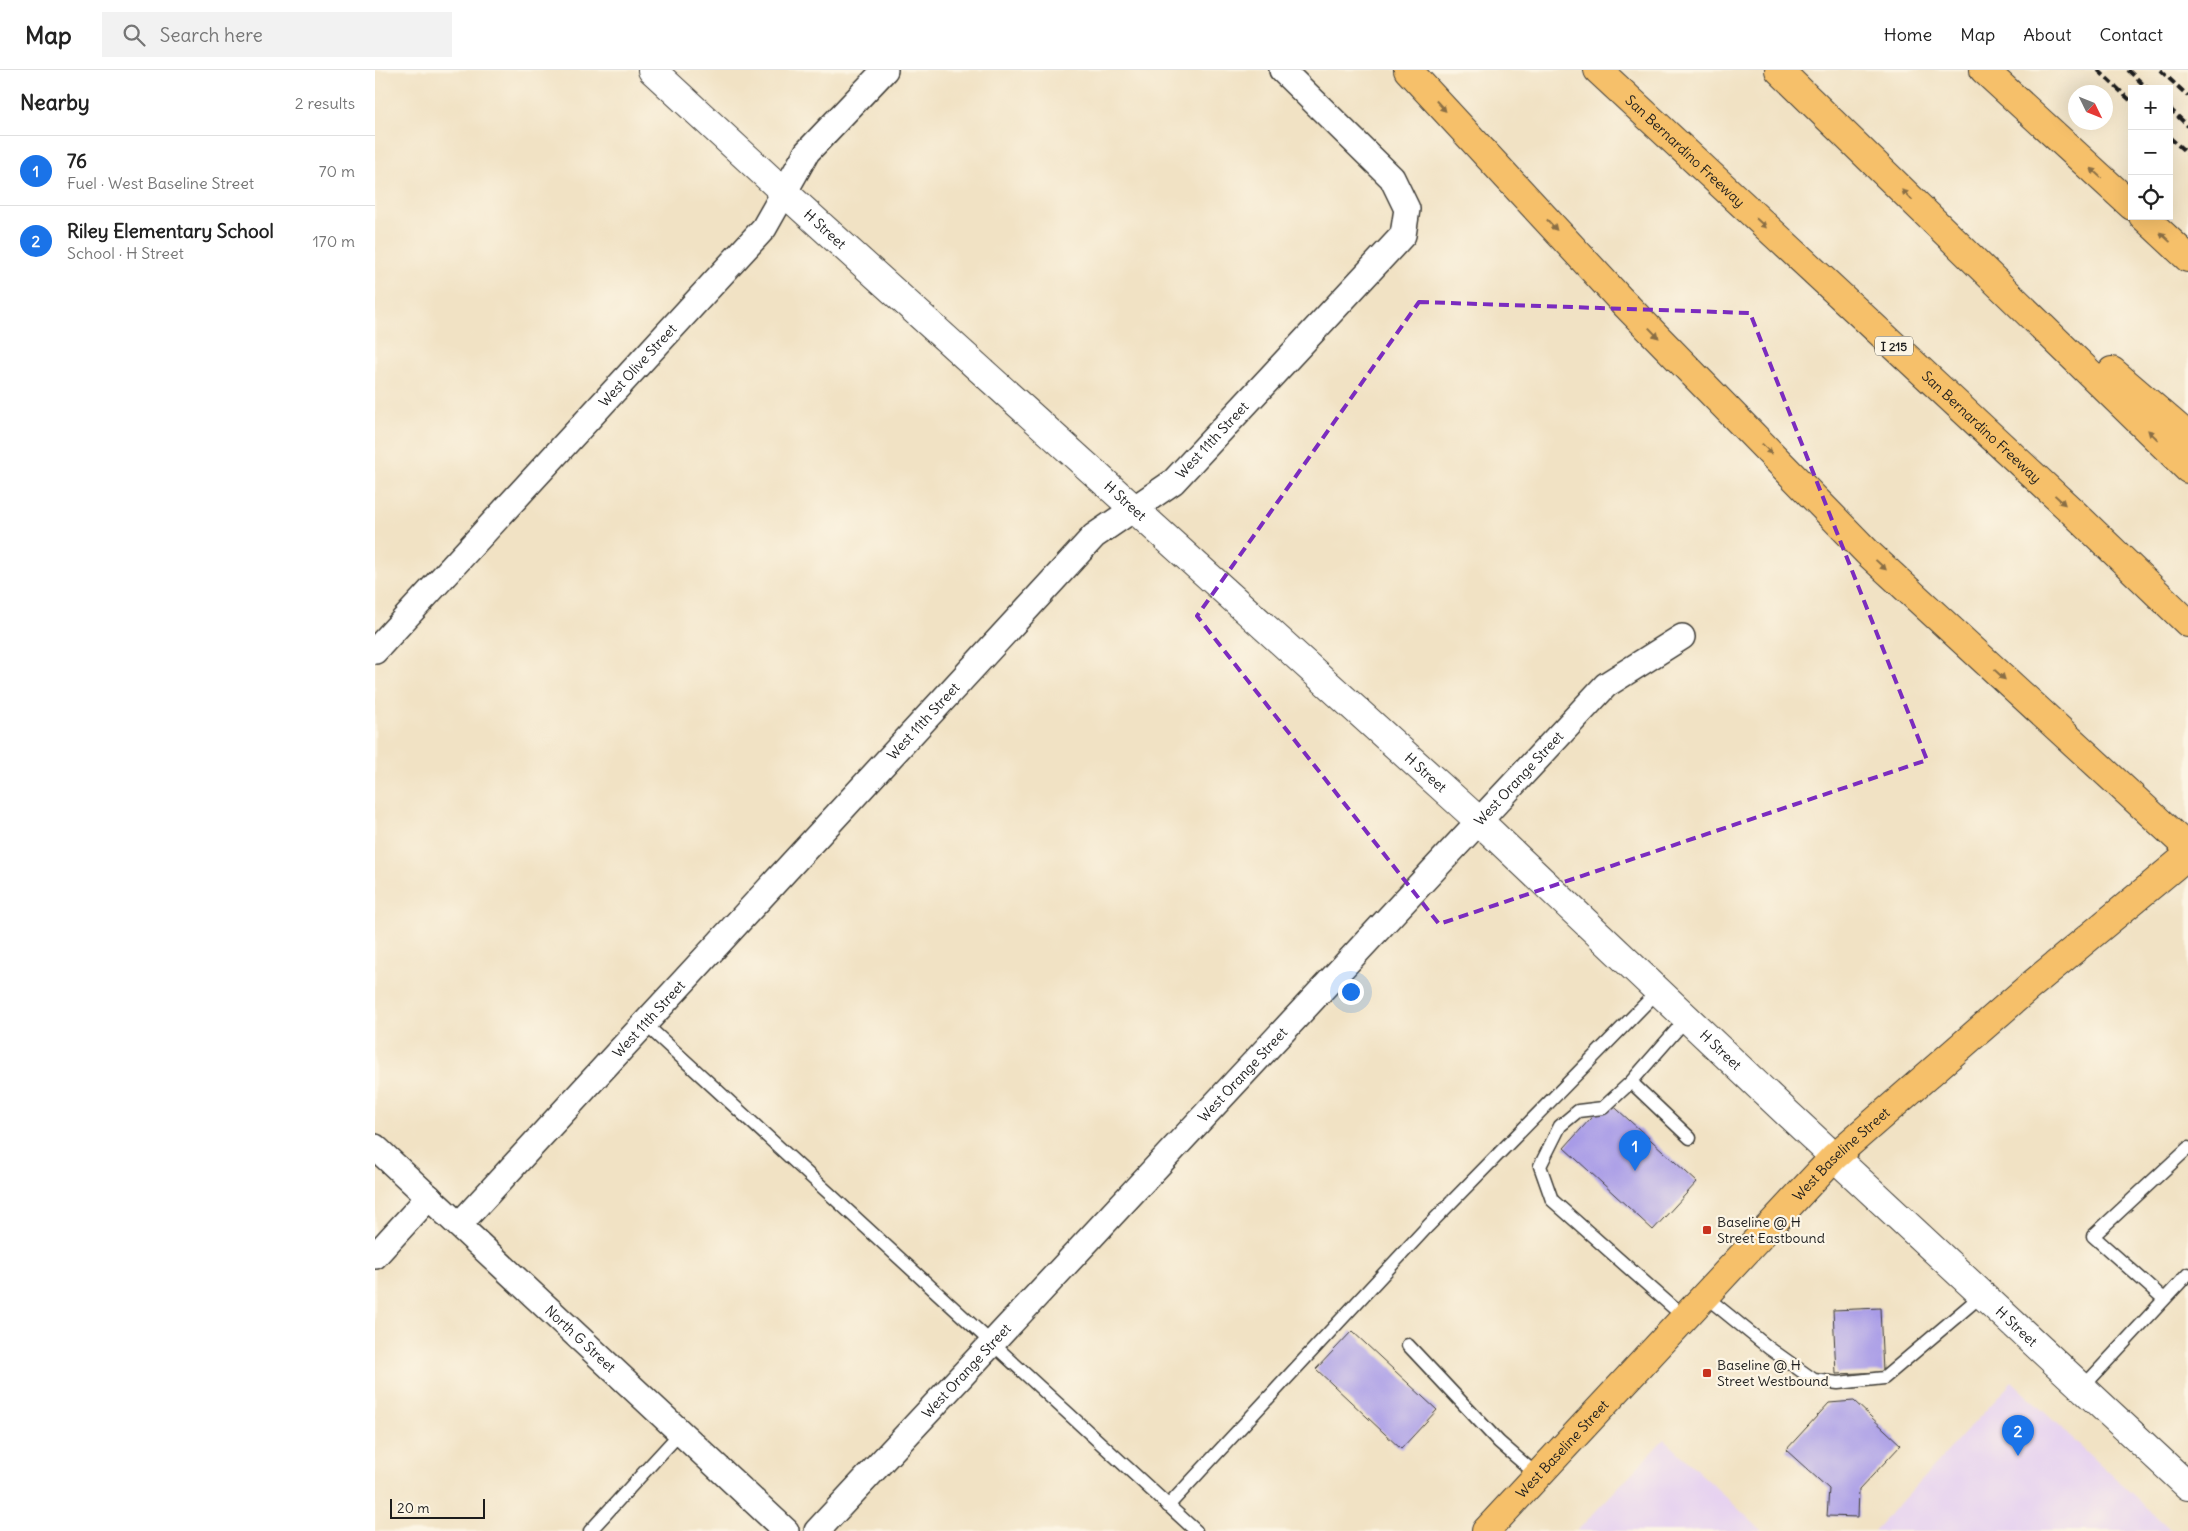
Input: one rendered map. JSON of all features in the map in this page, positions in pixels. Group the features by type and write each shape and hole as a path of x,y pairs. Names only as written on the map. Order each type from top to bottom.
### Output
{"main road":[{"path":"1408,70 1619,298 1868,553 2188,848"},
{"name":"San Bernardino Freeway","path":"1598,70 2075,514 2188,623"},
{"path":"1779,70 2188,469"},
{"path":"1984,70 2128,202"},
{"path":"2147,220 2188,258"},
{"path":"1942,229 2188,436"},
{"name":"West Baseline Street","path":"1486,1531 1834,1156 2029,987 2188,855"}],"street":[{"name":"H Street","path":"652,70 785,193 1478,820 1834,1156 2188,1486"},
{"name":"West Olive Street","path":"375,651 764,228 807,152 885,70"},
{"name":"West 11th Street","path":"459,1225 1093,536 1135,510 1173,482 1403,235 1407,209 1392,178 1282,70"},
{"name":"West Orange Street","path":"817,1531 1605,685 1682,638"},
{"name":"North G Street","path":"375,1147 786,1531"},
{"path":"375,1256 429,1197"}],"lane":[{"path":"1168,1506 1428,1226 1659,990"},
{"path":"1685,1318 1553,1200 1540,1166 1561,1126 1577,1111 1603,1108 1631,1082 1687,1018"},
{"path":"644,1024 1195,1531"},
{"path":"1631,1082 1690,1138"},
{"path":"2164,1300 2093,1236 2188,1148"},
{"path":"2082,1388 2188,1274"},
{"path":"1705,1296 1769,1348 1814,1380 1838,1383 1884,1378 1983,1295"},
{"path":"1407,1345 1499,1442 1537,1475"},
{"path":"590,1531 681,1432"}],"highlighted area":[{"path":"1419,302 1750,313 1927,760 1439,924 1197,616"}],"shaded area":[{"path":"2012,1382 2172,1531 1874,1531"},
{"path":"1664,1439 1762,1531 1577,1531"}],"building":[{"path":"1607,1100 1697,1182 1653,1230 1564,1148"},
{"path":"1880,1308 1883,1372 1836,1374 1833,1310"},
{"path":"1352,1331 1437,1410 1401,1449 1316,1369"},
{"path":"1854,1401 1901,1445 1859,1490 1858,1517 1827,1516 1829,1489 1786,1450 1829,1403"}],"railway":[{"path":"2098,70 2128,98"},
{"path":"2128,70 2144,85"},
{"path":"2160,70 2188,96"},
{"path":"2173,112 2188,126"},
{"path":"2173,141 2188,154"}],"place":[{"name":"76","path":"1635,1171"},
{"name":"Baseline @ H Street Eastbound","path":"1707,1230"},
{"name":"Baseline @ H Street Westbound","path":"1707,1373"},
{"name":"Riley Elementary School","path":"2018,1456"}]}
